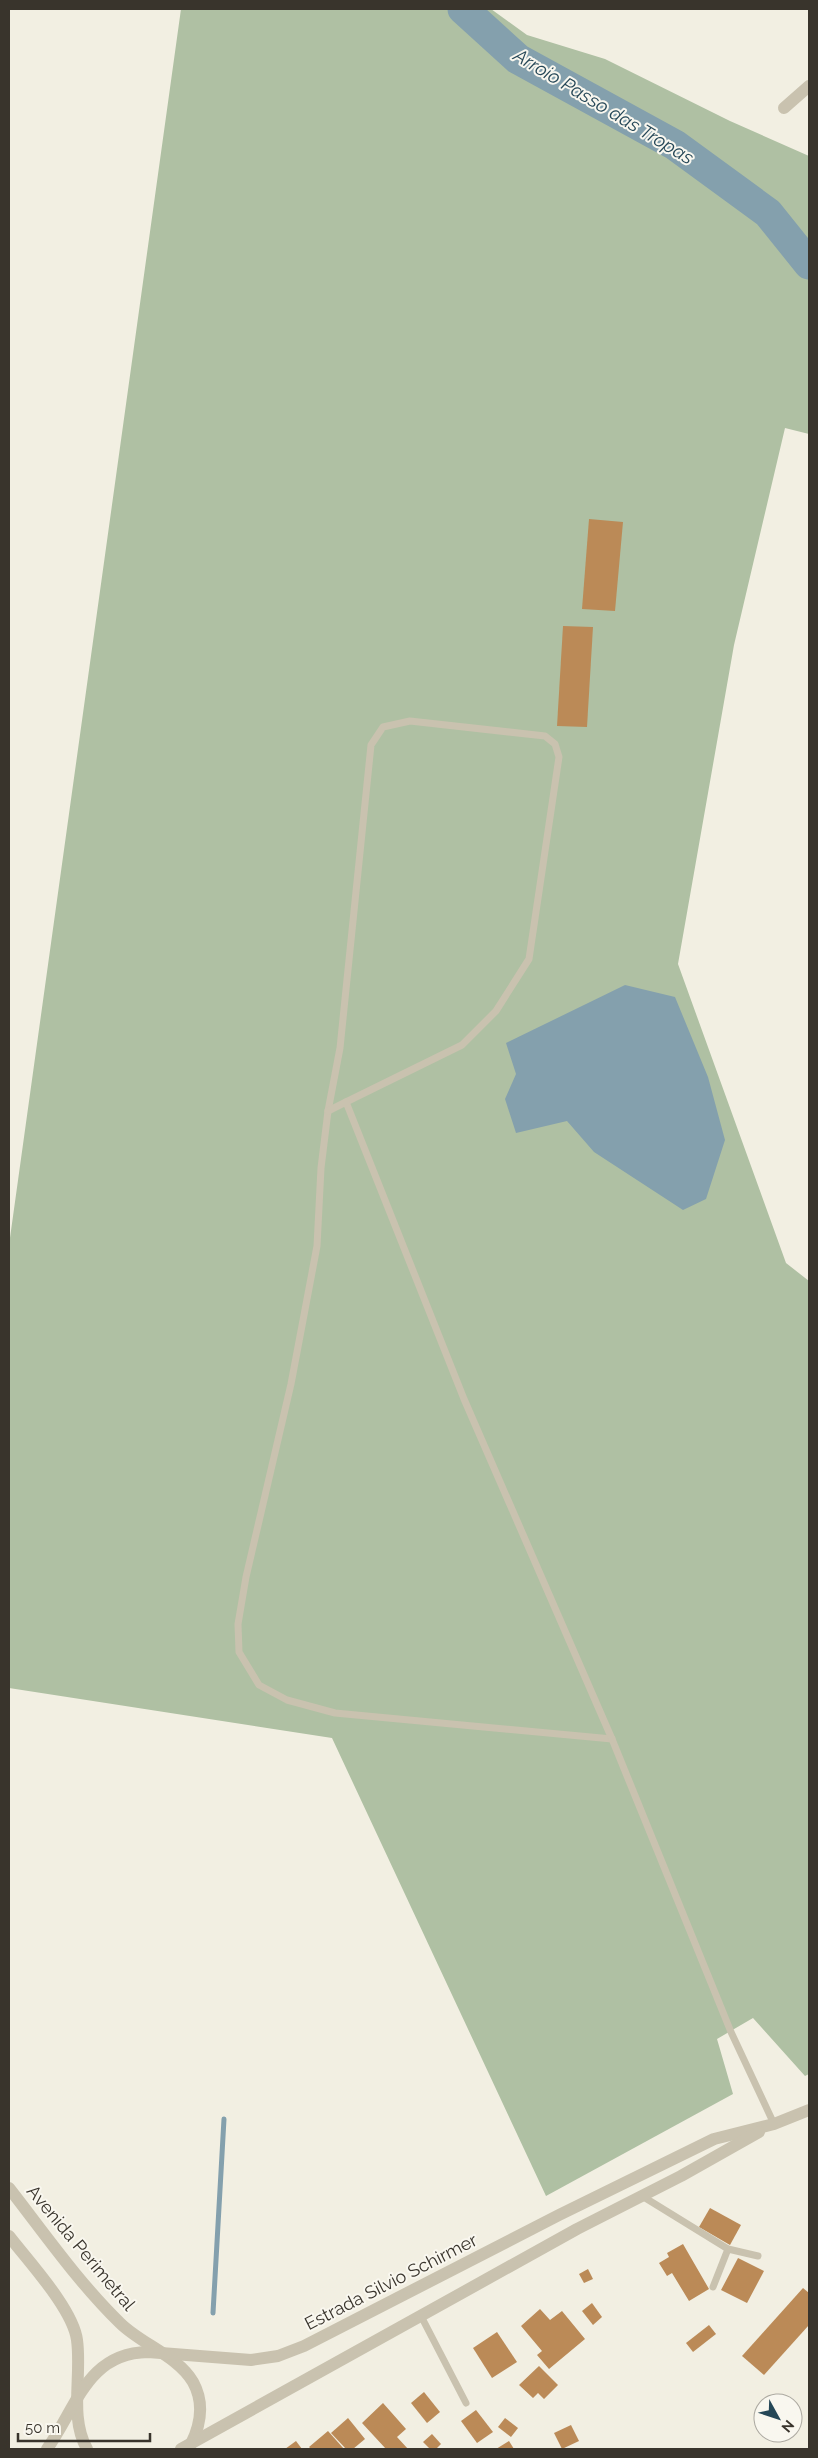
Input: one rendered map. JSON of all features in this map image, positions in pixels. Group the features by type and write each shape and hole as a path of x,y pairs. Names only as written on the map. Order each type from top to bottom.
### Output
{"street":[{"path":"784,108 809,86"},
{"name":"Estrada Silvio Schirmer","path":"186,2446 774,2124 809,2110"},
{"name":"Estrada Silvio Schirmer","path":"47,2449 94,2373 118,2356 133,2352 251,2360 278,2356 304,2346 559,2214 714,2139 774,2124"},
{"name":"Avenida Perimetral","path":"9,2188 97,2300 122,2325 162,2355 176,2363 187,2374 197,2392 200,2403 199,2424 186,2446"},
{"path":"9,2236 70,2317 77,2340 78,2427 87,2449"}],"lane":[{"path":"328,1111 462,1045 496,1011 529,960 559,757 555,744 545,736 410,722 383,727 371,745 340,1048 328,1111 321,1168 317,1246 291,1384 246,1578 238,1624 239,1652 259,1685 287,1700 335,1713 612,1739"},
{"path":"346,1102 464,1399 612,1739 731,2032 774,2124"},
{"path":"642,2196 728,2249 758,2256"},
{"path":"713,2287 728,2249"},
{"path":"421,2316 466,2403"}],"green space":[{"path":"181,9 491,9 527,35 605,59 730,121 809,156 809,434 785,428 734,645 678,964 786,1263 809,1281 809,2074 805,2076 753,2018 717,2039 733,2094 546,2196 332,1738 9,1688 9,1245"}],"water":[{"path":"625,985 675,997 708,1077 725,1140 706,1199 683,1210 594,1152 567,1121 516,1133 505,1099 516,1074 506,1043"}],"building":[{"path":"589,519 623,522 615,611 582,609"},
{"path":"563,626 593,627 587,727 557,726"},
{"path":"710,2208 741,2225 730,2245 699,2227"},
{"path":"683,2244 709,2289 689,2301 672,2273 667,2276 659,2263 669,2257 667,2253"},
{"path":"738,2258 764,2271 747,2303 721,2290"},
{"path":"588,2269 593,2279 584,2283 579,2274"},
{"path":"803,2288 809,2293 809,2325 764,2375 742,2356"},
{"path":"592,2303 602,2317 593,2325 582,2311"},
{"path":"540,2309 550,2320 562,2311 585,2339 549,2369 537,2355 542,2351 521,2326"},
{"path":"709,2325 716,2334 693,2352 686,2343"},
{"path":"497,2332 517,2362 492,2378 473,2348"},
{"path":"539,2366 558,2385 544,2399 538,2393 533,2398 519,2385"},
{"path":"424,2392 440,2412 427,2423 411,2403"},
{"path":"383,2403 406,2429 397,2437 408,2449 386,2449 362,2423"},
{"path":"476,2410 493,2432 477,2443 461,2421"},
{"path":"348,2418 365,2439 353,2449 346,2449 331,2433"},
{"path":"505,2418 518,2428 511,2437 498,2427"},
{"path":"571,2425 579,2441 562,2449 554,2433"},
{"path":"328,2431 344,2449 311,2449 309,2447"},
{"path":"432,2434 441,2444 436,2449 430,2449 423,2442"},
{"path":"296,2441 302,2449 285,2449"},
{"path":"509,2441 514,2449 496,2449"}],"waterway":[{"name":"Arroio Passo das Tropas","path":"463,9 518,59 675,145 768,213 809,264"},
{"path":"213,2313 224,2119"}]}
